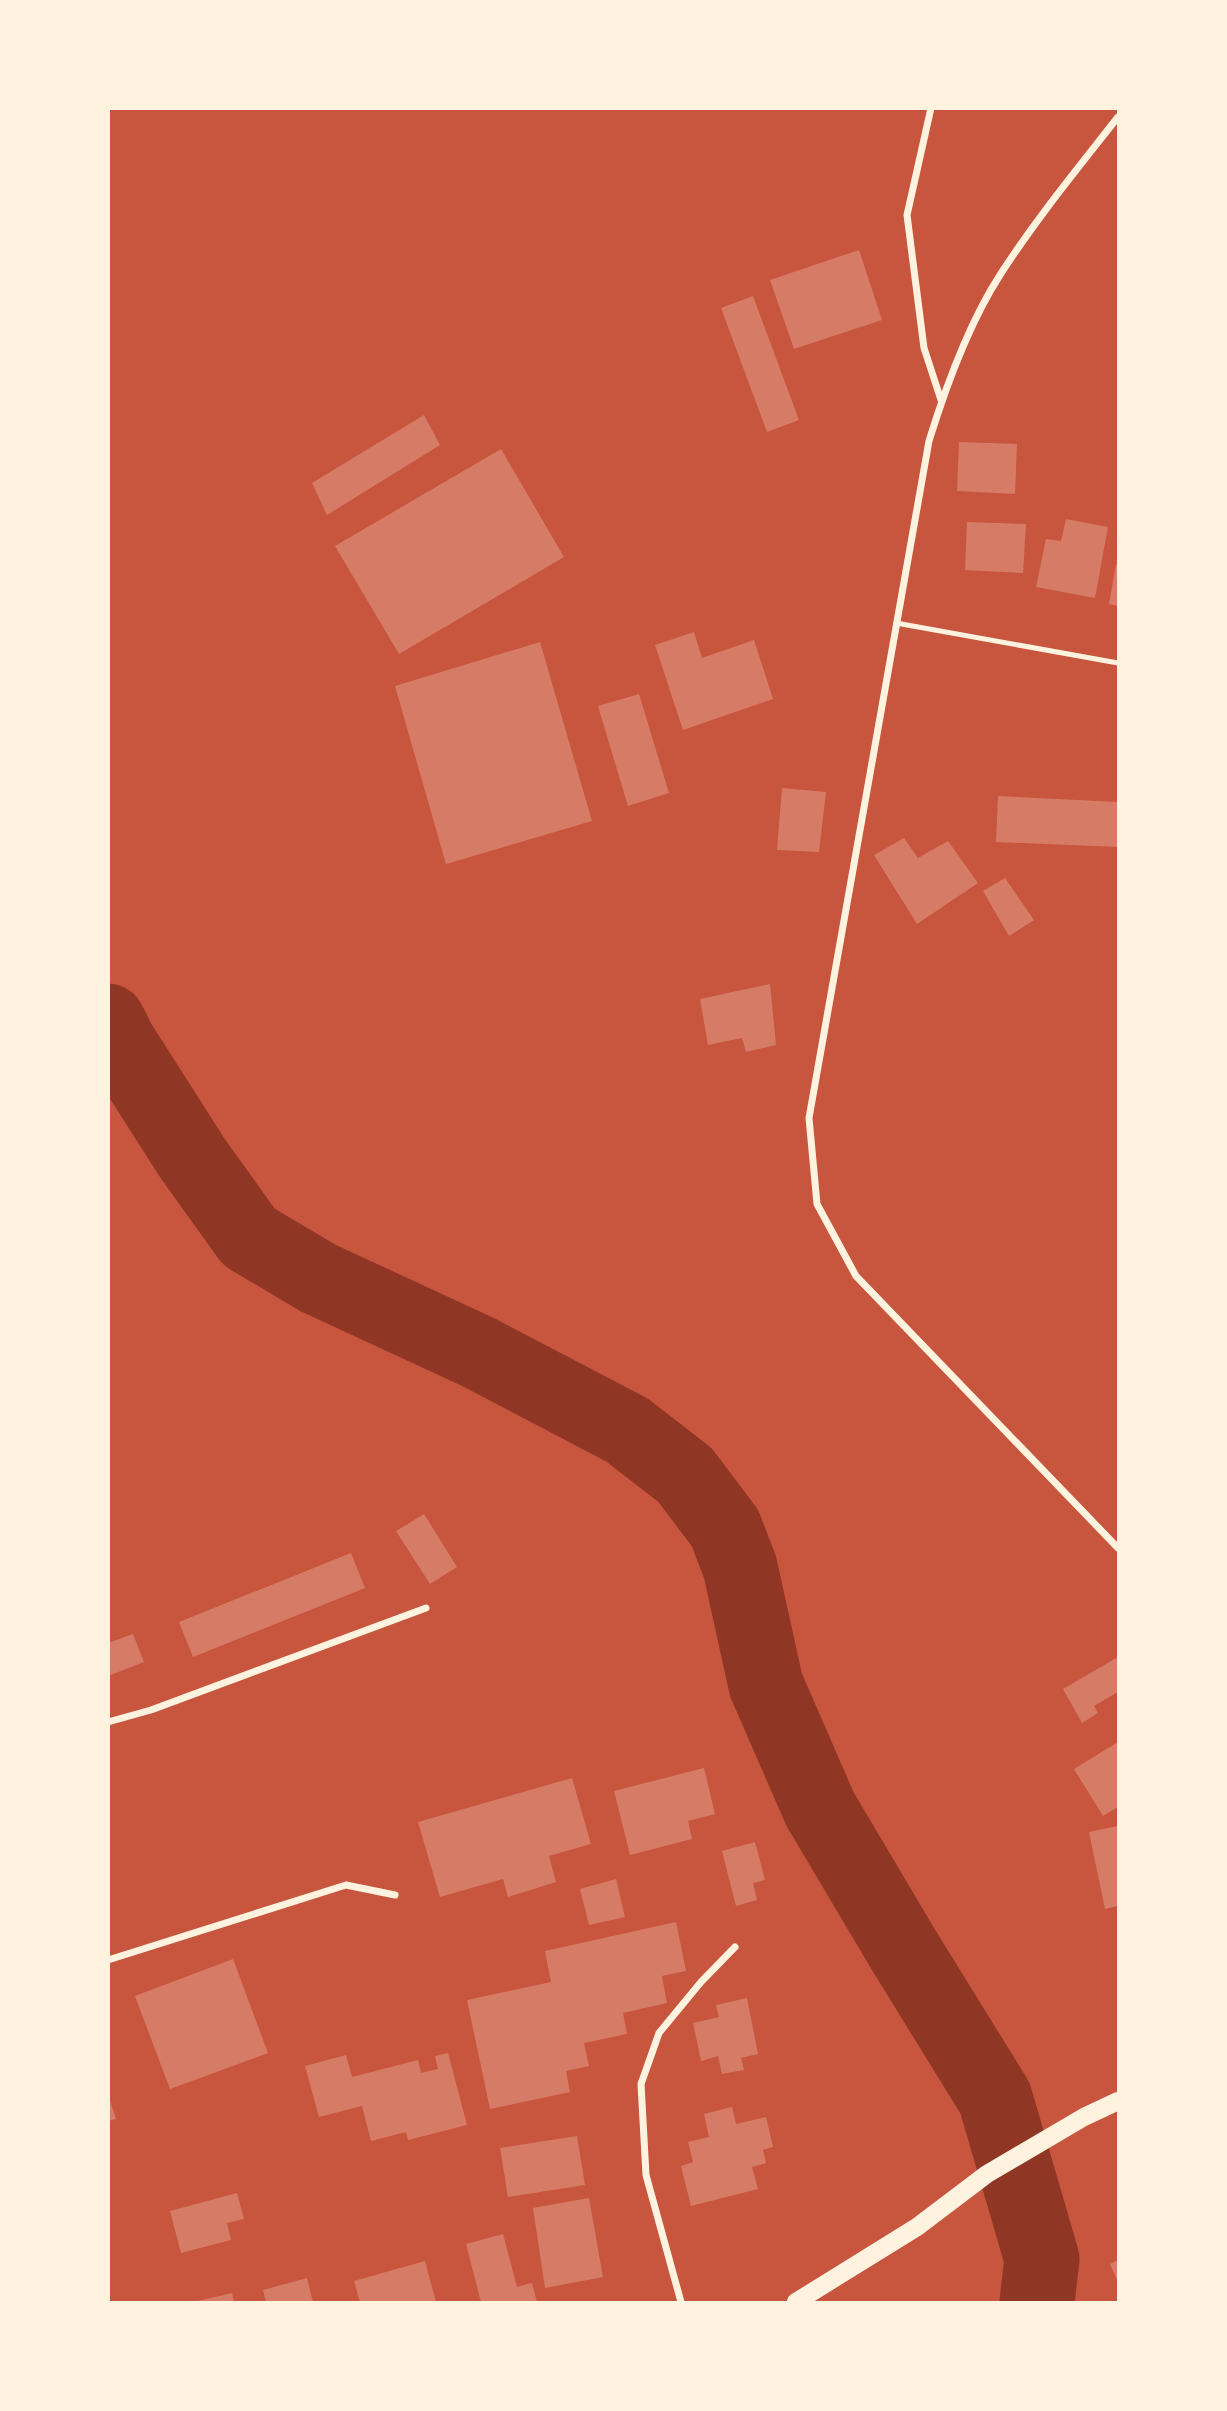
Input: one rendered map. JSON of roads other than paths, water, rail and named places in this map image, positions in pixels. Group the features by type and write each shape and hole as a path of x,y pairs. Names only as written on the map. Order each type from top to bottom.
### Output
{"main road":[{"path":"796,2302 917,2227 987,2174 1118,2101"}],"street":[{"path":"931,108 907,215 925,348 942,401"},
{"path":"1118,117 999,276 971,330 929,441 809,1118 817,1204 856,1276 1118,1548"},
{"path":"108,1722 163,1706 426,1608"},
{"path":"108,1960 346,1885 395,1895"},
{"path":"681,2302 646,2175 641,2084 659,2033 701,1982 735,1947"}],"lane":[{"path":"896,623 1118,663"}],"waterway":[{"path":"108,1021 119,1043 193,1159 249,1237 318,1278 478,1352 627,1430 685,1475 725,1528 740,1567 766,1685 820,1809 995,2098 1042,2259 1037,2302"}]}
